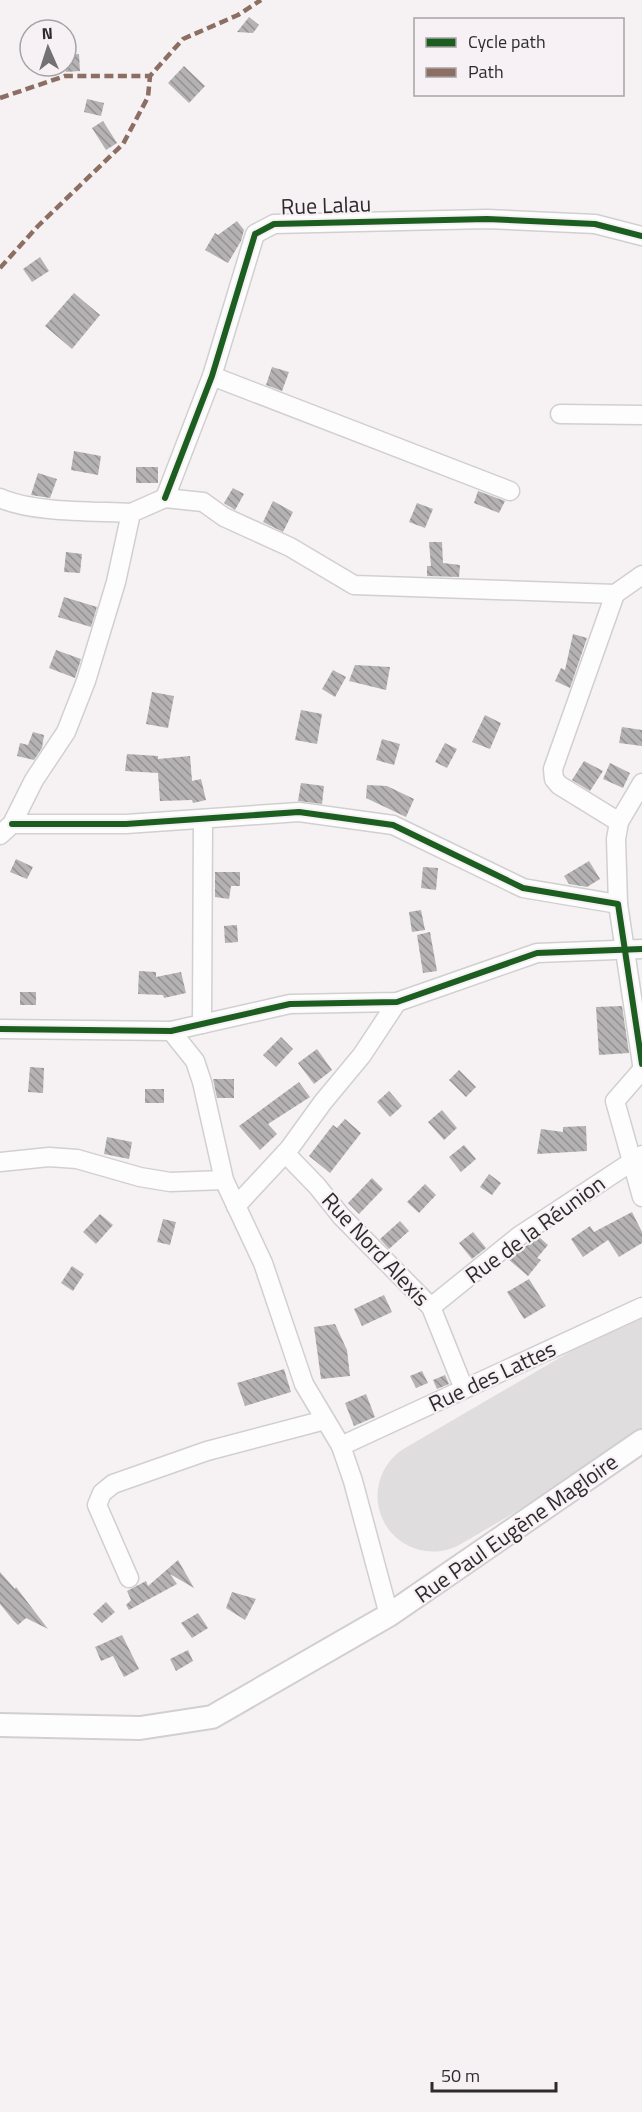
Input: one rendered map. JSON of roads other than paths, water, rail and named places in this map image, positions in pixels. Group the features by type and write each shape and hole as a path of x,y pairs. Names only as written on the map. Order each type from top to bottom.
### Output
{"main road":[{"name":"Rue Paul Eugène Magloire","path":"0,1725 140,1728 212,1717 389,1615 642,1441"}],"street":[{"name":"Rue Lalau","path":"165,498 212,376 255,234 274,224 487,219 595,224 642,236"},
{"path":"212,376 510,492"},
{"path":"560,414 642,416"},
{"path":"2,501 52,509 131,513 165,498 203,502 224,517 290,547 354,585 615,594"},
{"path":"6,830 34,780 66,732 82,691 116,582 131,513"},
{"path":"619,822 559,785 554,779 553,769 615,594 642,575"},
{"path":"642,783 619,822 616,839 618,904 634,949 642,1064"},
{"path":"6,830 299,812 393,825 523,888 618,904"},
{"path":"202,1024 203,819"},
{"path":"1,1025 171,1031 290,1004 397,1002 537,953 634,949"},
{"path":"237,1206 285,1153 362,1055 397,1002"},
{"path":"171,1031 195,1061 202,1082 224,1180 263,1263 304,1384 341,1446 353,1481 389,1615"},
{"path":"642,1070 615,1101 637,1158 642,1197"},
{"name":"Rue Nord Alexis","path":"285,1153 317,1186 340,1216 431,1306 464,1389"},
{"path":"0,1162 49,1157 77,1159 140,1177 170,1182 224,1180"},
{"name":"Rue de la Réunion","path":"431,1306 519,1236 637,1158"},
{"name":"Rue des Lattes","path":"341,1446 642,1307"},
{"path":"129,1578 97,1505 102,1493 113,1484 207,1450 325,1420"}]}
